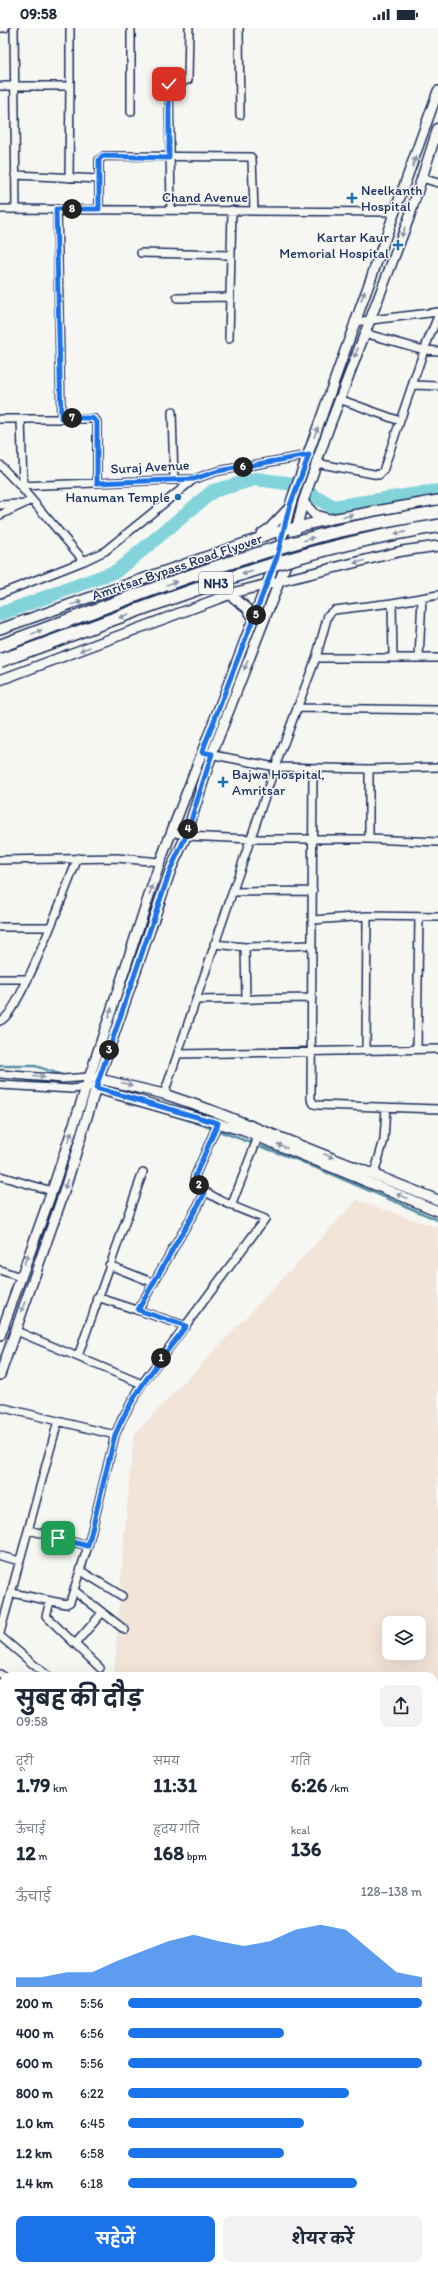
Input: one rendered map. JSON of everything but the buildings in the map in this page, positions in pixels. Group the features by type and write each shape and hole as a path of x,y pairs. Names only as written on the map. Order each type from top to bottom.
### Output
{"highway":[{"name":"Amritsar Bypass Road Flyover","path":"0,646 142,594 286,546 362,526 438,512"},
{"name":"Amritsar Bypass Road Flyover","path":"0,661 235,576 338,547 438,526"}],"street":[{"path":"0,28 5,28"},
{"path":"14,28 16,209"},
{"path":"69,178 70,28"},
{"path":"131,28 131,112"},
{"path":"171,210 169,87 170,84 188,80 190,28"},
{"path":"240,28 240,115"},
{"path":"0,86 70,86"},
{"path":"0,1336 52,1191 160,862 277,557 292,499 309,455 354,322 438,91"},
{"path":"0,1375 14,1330 63,1195 99,1078 171,868 186,836 212,754 290,554 296,527 315,467 422,178 438,128"},
{"path":"99,209 99,160 102,156 252,158 254,210"},
{"path":"15,175 99,179"},
{"path":"422,178 438,183"},
{"name":"Chand Avenue","path":"0,209 395,212"},
{"path":"56,209 61,418"},
{"path":"229,339 232,210"},
{"path":"141,253 231,255"},
{"path":"177,298 230,297"},
{"path":"354,322 438,312"},
{"path":"315,467 379,475 383,471 424,350 438,316"},
{"path":"364,333 424,350 438,351"},
{"path":"413,385 438,386"},
{"path":"339,399 400,420"},
{"path":"172,412 174,480"},
{"path":"0,419 92,418 97,422 97,483"},
{"path":"21,419 21,486"},
{"name":"Suraj Avenue","path":"21,486 194,479 218,471 309,455"},
{"path":"0,464 21,486 84,561"},
{"path":"0,594 106,551 194,479"},
{"path":"0,515 32,500"},
{"path":"304,500 315,515 331,519"},
{"path":"0,628 284,530 331,519 438,500"},
{"path":"0,505 21,504"},
{"path":"250,542 270,528 289,508"},
{"path":"0,680 229,594 402,551 438,546"},
{"path":"229,594 247,608 254,620"},
{"path":"164,1094 275,767 316,658 330,611 438,595"},
{"path":"419,658 422,598"},
{"path":"392,603 393,658"},
{"path":"316,658 438,658"},
{"path":"297,708 438,710"},
{"path":"202,752 275,767 369,769 438,767"},
{"path":"313,768 313,920 310,1099 314,1104 438,1109"},
{"path":"369,769 369,839"},
{"path":"172,832 186,836 251,839 369,839 438,842"},
{"path":"0,1021 13,1010 28,979 78,858"},
{"path":"0,860 117,858 160,862"},
{"path":"233,892 313,891"},
{"path":"313,920 367,916 438,917"},
{"path":"366,1050 367,916"},
{"path":"417,1049 419,917"},
{"path":"0,927 50,927"},
{"path":"214,944 245,947 312,945"},
{"path":"245,947 246,999"},
{"path":"0,980 28,979"},
{"path":"196,1000 312,998"},
{"path":"178,1054 438,1049"},
{"path":"0,1074 63,1079 89,1077 99,1078 164,1094 211,1110 438,1200"},
{"path":"0,1085 72,1089 86,1087 96,1088 218,1123 258,1137 438,1211"},
{"path":"374,1174 384,1140 386,1107"},
{"path":"12,1592 50,1602 68,1604 75,1591 81,1571 115,1435 122,1419 142,1384 265,1219 205,1193 196,1182 195,1176 218,1123"},
{"path":"232,1204 258,1137"},
{"path":"78,1356 97,1297 143,1172"},
{"path":"0,1176 52,1191"},
{"path":"138,1310 205,1193"},
{"path":"109,1265 154,1283"},
{"path":"0,1270 20,1277"},
{"path":"97,1297 186,1326"},
{"path":"14,1330 142,1384"},
{"path":"0,1407 115,1435"},
{"path":"0,1633 58,1421"},
{"path":"29,1530 88,1546"},
{"path":"0,1556 20,1561"},
{"path":"81,1571 122,1596"},
{"path":"75,1591 125,1630"},
{"path":"50,1602 46,1616 100,1668"},
{"path":"75,1644 102,1613"},
{"path":"0,1636 42,1672"}],"shaded area":[{"path":"357,1200 438,1228 438,1672 114,1672 125,1526 134,1435"}],"waterway":[{"path":"0,614 117,571 213,491 255,479 294,484 332,507 438,491"},
{"path":"0,1066 35,1066 65,1076"},
{"path":"186,1119 298,1160 438,1220"}],"place":[{"name":"Neelkanth Hospital","path":"352,198"},
{"name":"Kartar Kaur Memorial Hospital","path":"398,245"},
{"name":"Hanuman Temple","path":"178,497"},
{"name":"Bajwa Hospital, Amritsar","path":"223,782"}],"route":[{"path":"58,1538 88,1546 115,1435 122,1419 142,1384 186,1326 138,1310 205,1193 196,1182 195,1176 218,1123 96,1088 171,868 186,836 212,754 202,752 277,557 289,508 309,455 218,471 194,479 97,483 97,422 92,418 61,418 56,209 99,209 99,160 102,156 169,158 169,84"}]}
